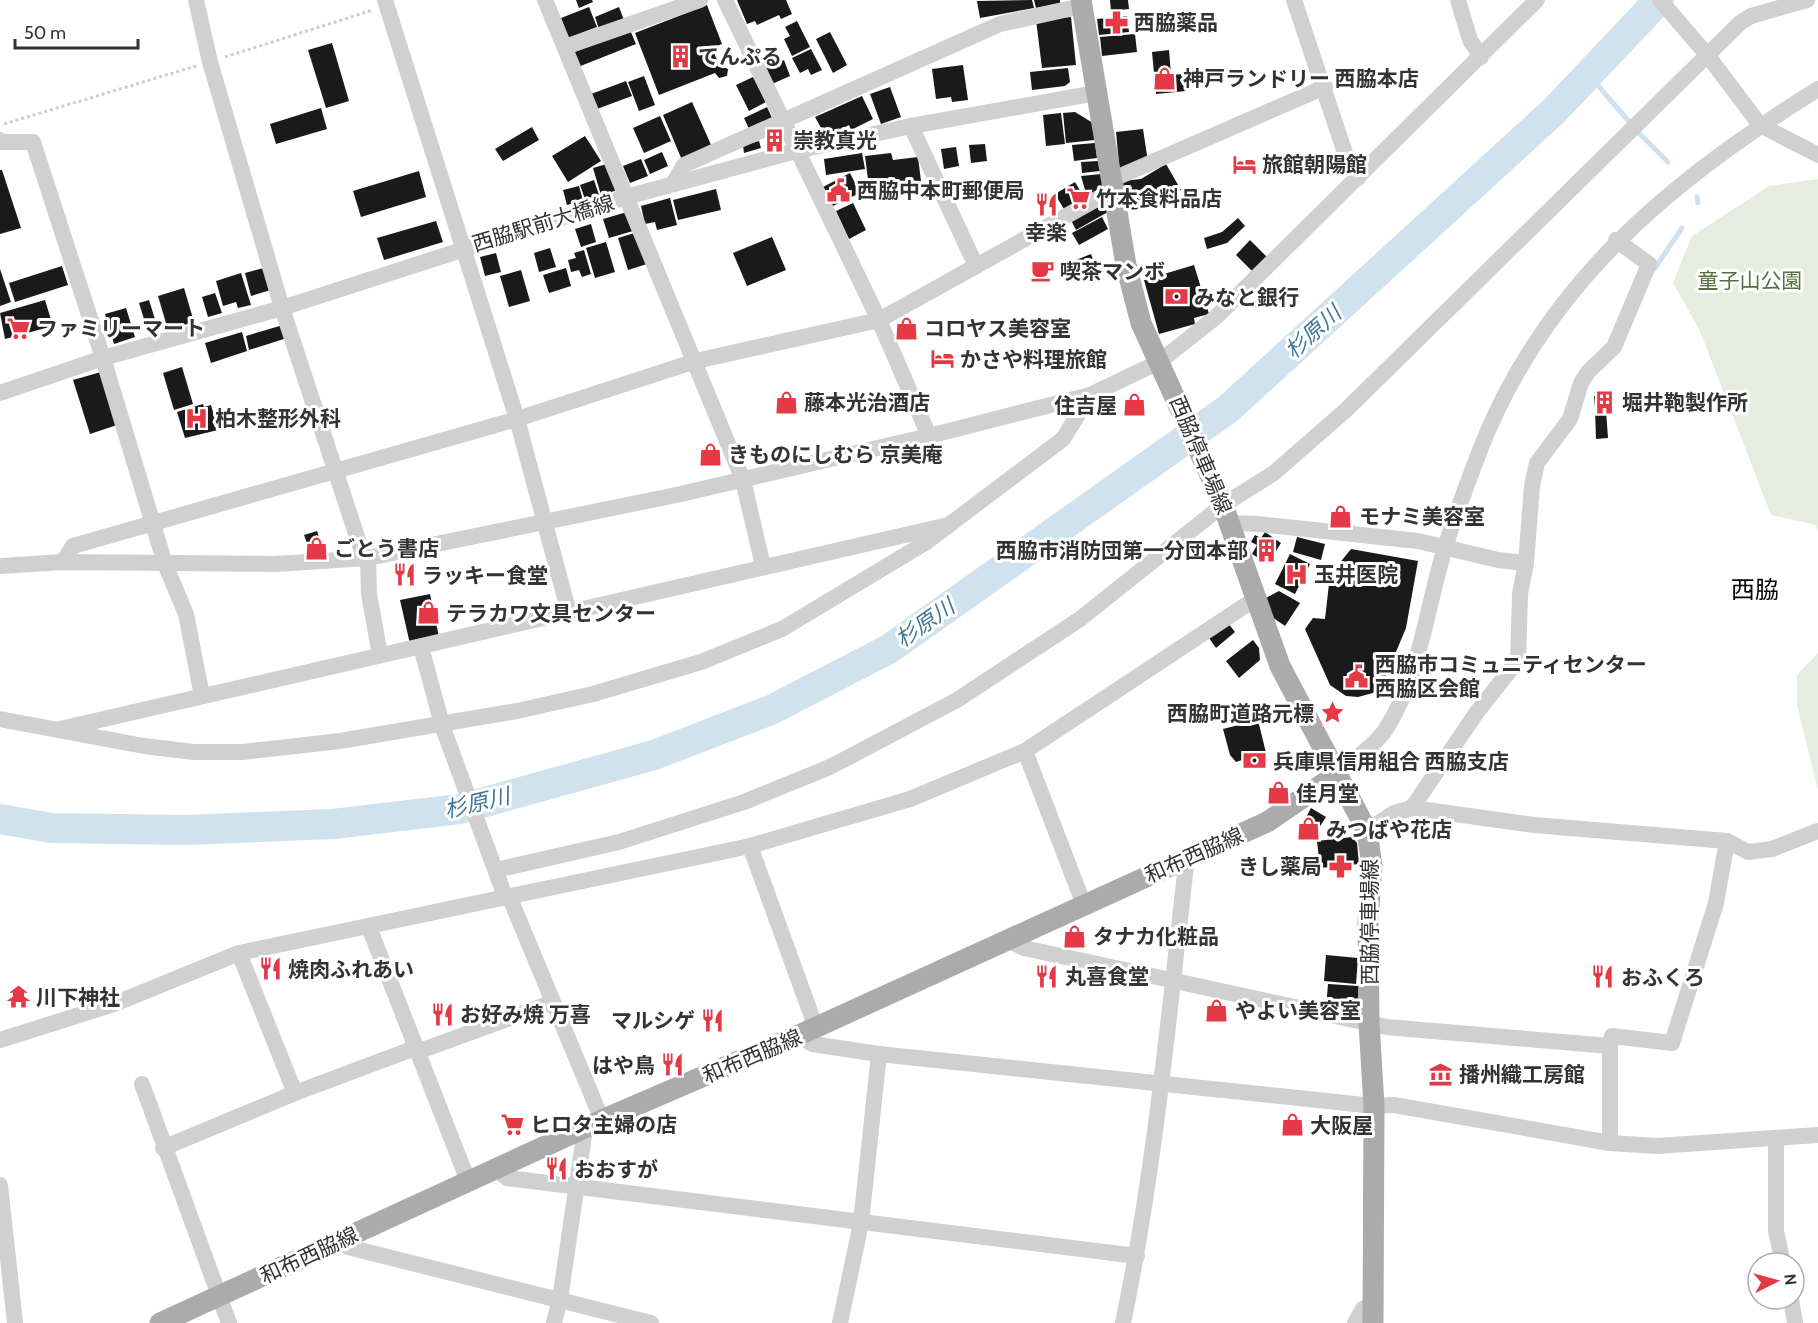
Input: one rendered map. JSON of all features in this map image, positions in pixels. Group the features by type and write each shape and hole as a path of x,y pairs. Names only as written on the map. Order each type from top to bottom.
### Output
{"main road":[{"name":"西脇停車場線","path":"1082,2 1126,265 1141,323 1224,509 1280,666 1366,831 1372,866 1368,920 1374,1106 1373,1314"},
{"name":"和布西脇線","path":"160,1323 468,1181 808,1031 1267,822 1336,775"}],"street":[{"path":"196,0 210,62 282,308 334,470 366,558 369,594 380,655"},
{"path":"386,0 517,419 569,613"},
{"path":"545,0 696,361 743,480 763,566"},
{"path":"565,47 700,0"},
{"path":"725,0 879,320 929,436"},
{"path":"1294,0 1325,87 1347,159 1358,178"},
{"path":"1458,0 1470,40 1481,57"},
{"path":"0,566 63,562 275,564 366,558 743,480 1090,395 1163,368 1537,0"},
{"path":"1660,0 1705,52 1760,125 1814,148"},
{"path":"495,867 620,842 744,802 830,767 957,700 1070,625 1274,473 1347,410 1634,129 1705,52 1751,16 1807,0"},
{"path":"674,184 684,165 1000,24 1082,2"},
{"path":"63,562 73,546 153,522 517,419 696,361 879,320 976,266 1112,185 1325,87"},
{"path":"1336,775 1385,731 1409,684 1445,548 1481,448 1512,382 1542,333 1616,240 1678,184 1760,125 1818,89"},
{"name":"西脇駅前大橋線","path":"0,393 103,358 282,308 464,247 626,197 796,151 912,126 1096,93"},
{"path":"912,126 976,266"},
{"path":"0,140 33,142 103,358 165,564 186,614 202,696"},
{"path":"1413,808 1477,712 1518,660 1520,594 1526,562 1532,486 1537,463 1570,419 1581,382 1614,347 1649,264 1616,240"},
{"path":"0,719 53,731 154,748 194,752 243,752 340,741 517,711 582,697 701,662 782,629 917,548 1063,439 1090,395"},
{"path":"1224,509 1258,524 1407,540 1498,560 1526,562"},
{"path":"53,731 945,526"},
{"path":"0,1040 114,1004 239,952 369,927 750,846 910,798 1025,751 1255,599"},
{"path":"421,647 442,725 495,867 551,1003 593,1125 576,1186 560,1299 554,1323"},
{"path":"1025,751 1084,905"},
{"path":"1366,831 1394,813 1413,808 1534,825 1727,841 1748,852 1764,850 1818,831"},
{"path":"1610,1143 1610,1046 1612,1036 1672,1043 1716,903 1727,841"},
{"path":"750,846 812,1044 879,1054 1162,1085 1374,1106 1394,1105 1610,1143 1658,1146 1776,1140 1818,1135"},
{"path":"1124,1323 1137,1256 1162,1085 1186,857"},
{"path":"369,927 468,1181"},
{"path":"1006,939 1024,948 1386,1027 1610,1046"},
{"path":"239,952 295,1093"},
{"path":"164,1148 295,1093 551,1003"},
{"path":"840,1323 861,1223 879,1054"},
{"path":"142,1084 229,1323"},
{"path":"1776,1140 1776,1231 1780,1251"},
{"path":"496,1169 507,1178 1137,1256"},
{"path":"0,1185 15,1323"},
{"path":"339,1241 348,1247 651,1323"},
{"path":"1355,1323 1363,1309 1373,1314"}],"green space":[{"name":"童子山公園","path":"1818,179 1818,532 1816,525 1771,515 1700,331 1673,283 1692,236 1769,186"},
{"path":"1818,653 1818,790 1797,705 1797,675"}],"building":[{"path":"576,0 592,0 593,2 579,8"},
{"path":"737,0 786,0 792,14 781,19 779,15 757,25 755,21 747,24"},
{"path":"1032,0 1034,8 980,18 977,1"},
{"path":"1034,0 1060,0 1060,3 1036,8"},
{"path":"1110,0 1128,0 1129,9 1111,11"},
{"name":"てんぷる","path":"707,5 722,44 712,48 719,65 728,69 727,76 719,78 715,73 659,95 635,33"},
{"path":"589,7 597,27 568,38 561,18"},
{"path":"619,7 624,20 599,29 595,17"},
{"path":"1127,16 1129,32 1099,35 1097,19"},
{"path":"1071,17 1076,65 1042,68 1036,20"},
{"path":"797,21 810,47 792,56 784,39 790,36 785,27"},
{"path":"630,30 636,44 578,67 572,53"},
{"path":"830,32 847,65 833,73 816,39"},
{"path":"1135,34 1137,52 1102,56 1100,37"},
{"path":"332,43 349,101 326,108 308,50"},
{"path":"811,49 822,70 811,75 808,69 800,73 792,58"},
{"path":"1169,50 1171,75 1184,74 1186,91 1156,94 1152,52"},
{"path":"784,60 790,76 772,84 765,68"},
{"path":"963,65 968,100 952,102 951,97 936,99 932,69"},
{"path":"1068,68 1070,82 1065,86 1032,90 1030,72"},
{"path":"644,76 655,105 639,111 628,82"},
{"path":"753,77 766,102 749,111 736,85"},
{"path":"626,81 632,96 597,109 591,94"},
{"path":"890,87 901,117 881,124 870,94"},
{"path":"862,96 873,119 851,130 849,125 826,137 815,117"},
{"path":"692,102 712,147 682,160 663,115"},
{"path":"767,107 773,120 750,131 744,118"},
{"path":"321,108 327,129 276,144 270,124"},
{"path":"1075,112 1093,123 1095,140 1066,143 1063,113"},
{"path":"1061,113 1065,144 1046,146 1043,115"},
{"path":"660,116 671,141 644,153 633,128"},
{"path":"532,127 539,140 503,161 495,149"},
{"path":"1143,129 1148,162 1120,174 1116,132"},
{"name":"崇教真光","path":"782,132 785,140 769,148 765,139"},
{"path":"585,136 601,161 568,182 552,156"},
{"path":"759,141 761,148 744,153 743,146"},
{"path":"1095,143 1097,158 1074,161 1072,145"},
{"path":"985,144 987,161 971,163 969,145"},
{"path":"956,147 959,166 944,169 941,149"},
{"path":"662,152 668,166 650,174 644,160"},
{"path":"862,153 865,169 826,175 824,159"},
{"path":"891,153 893,160 918,157 921,181 869,187 865,156"},
{"path":"641,159 648,176 630,183 623,166"},
{"path":"1098,161 1100,171 1082,173 1081,162"},
{"path":"610,163 618,190 601,195 593,168"},
{"path":"1166,164 1181,190 1152,208 1126,210 1123,181 1141,179"},
{"path":"0,170 2,170 21,228 0,234"},
{"path":"419,171 426,197 361,217 353,191"},
{"path":"850,173 860,193 833,206 823,187"},
{"path":"1102,174 1104,190 1087,197 1081,176"},
{"path":"594,180 599,195 585,199 580,185"},
{"path":"1075,182 1085,199 1065,211 1055,194"},
{"path":"579,186 583,201 567,205 563,190"},
{"path":"716,189 721,210 678,220 673,200"},
{"path":"670,198 677,225 657,230 655,222 645,224 641,206"},
{"path":"1104,201 1108,212 1076,230 1071,220"},
{"path":"853,203 866,230 849,239 836,211"},
{"path":"627,212 633,231 609,238 603,219"},
{"path":"1102,217 1108,229 1079,245 1072,233"},
{"path":"1238,218 1245,226 1227,243 1207,249 1204,238 1222,232"},
{"path":"436,221 443,242 384,260 377,238"},
{"path":"591,224 596,242 581,247 575,229"},
{"path":"638,232 647,264 628,270 618,238"},
{"path":"772,237 786,270 747,286 733,253"},
{"path":"1250,240 1268,258 1254,273 1236,255"},
{"path":"606,242 615,272 595,278 586,248"},
{"path":"550,248 556,267 539,272 534,253"},
{"path":"584,250 591,274 582,277 579,270 571,272 568,260 576,258 574,253"},
{"path":"496,253 501,272 485,276 480,257"},
{"path":"1091,254 1096,267 1081,273 1076,260"},
{"name":"みなと銀行","path":"1194,265 1209,314 1194,318 1195,324 1159,334 1144,280"},
{"path":"62,266 68,285 15,302 9,283"},
{"path":"267,267 274,289 251,296 245,273"},
{"path":"566,268 571,286 549,293 543,275"},
{"path":"0,269 11,302 0,306"},
{"path":"521,270 530,301 509,307 500,276"},
{"path":"241,273 251,305 238,308 236,302 223,306 216,281"},
{"path":"184,288 194,322 168,330 158,296"},
{"path":"215,293 222,313 208,317 202,297"},
{"path":"45,300 53,326 5,339 0,313"},
{"path":"149,300 159,332 149,335 139,303"},
{"path":"126,308 135,337 114,344 105,314"},
{"path":"283,325 287,338 249,350 246,336"},
{"path":"242,332 247,351 211,363 205,343"},
{"path":"182,367 193,404 174,410 163,373"},
{"path":"101,372 117,425 90,434 73,380"},
{"name":"堀井鞄製作所","path":"1613,395 1613,407 1595,408 1594,396"},
{"path":"203,404 204,407 211,405 218,430 185,438 177,412"},
{"path":"1595,410 1606,410 1608,438 1596,439"},
{"path":"317,531 325,556 312,557 304,535"},
{"name":"西脇市消防団第一分団本部","path":"1265,532 1281,543 1268,564 1252,554 1257,545 1251,542 1255,535 1261,538"},
{"path":"1297,537 1325,544 1321,560 1293,552"},
{"path":"1351,549 1418,561 1406,628 1383,683 1373,693 1358,697 1346,696 1330,685 1305,629 1313,618 1325,619 1330,575"},
{"path":"1290,554 1310,564 1295,594 1275,584"},
{"path":"1279,591 1300,603 1285,626 1272,617 1266,598"},
{"path":"430,594 439,637 410,644 400,600"},
{"path":"1228,623 1235,632 1216,648 1209,638"},
{"path":"1253,640 1259,648 1260,660 1239,678 1226,661"},
{"path":"1258,720 1268,761 1244,768 1242,760 1236,762 1230,755 1223,729"},
{"path":"1311,808 1326,817 1317,831 1303,823"},
{"path":"1352,837 1357,843 1359,864 1320,868 1317,841"},
{"path":"1326,955 1358,958 1356,984 1324,981"},
{"path":"1328,984 1359,986 1357,1012 1326,1008"}],"waterway":[{"name":"杉原川","path":"0,819 51,828 185,830 333,824 460,809 654,755 771,710 889,649 1228,409 1554,111 1659,0"},
{"path":"1588,74 1638,132 1668,162"},
{"path":"1697,197 1698,203"},
{"path":"1655,268 1682,228"}],"place":[{"name":"西脇薬品","path":"1116,22"},
{"name":"てんぷる","path":"680,56"},
{"name":"神戸ランドリー 西脇本店","path":"1165,78"},
{"name":"崇教真光","path":"775,140"},
{"name":"旅館朝陽館","path":"1244,164"},
{"name":"西脇中本町郵便局","path":"839,190"},
{"name":"竹本食料品店","path":"1078,198"},
{"name":"幸楽","path":"1046,204"},
{"name":"喫茶マンボ","path":"1042,271"},
{"name":"みなと銀行","path":"1176,297"},
{"name":"ファミリーマート","path":"19,328"},
{"name":"コロヤス美容室","path":"906,328"},
{"name":"かさや料理旅館","path":"942,359"},
{"name":"藤本光治酒店","path":"786,402"},
{"name":"堀井鞄製作所","path":"1604,402"},
{"name":"住吉屋","path":"1135,405"},
{"name":"柏木整形外科","path":"197,418"},
{"name":"きものにしむら 京美庵","path":"710,454"},
{"name":"モナミ美容室","path":"1341,516"},
{"name":"ごとう書店","path":"316,548"},
{"name":"西脇市消防団第一分団本部","path":"1266,550"},
{"name":"玉井医院","path":"1296,574"},
{"name":"ラッキー食堂","path":"404,575"},
{"name":"テラカワ文具センター","path":"428,613"},
{"name":"西脇市コミュニティセンター 西脇区会館","path":"1357,676"},
{"name":"西脇町道路元標","path":"1332,713"},
{"name":"兵庫県信用組合 西脇支店","path":"1255,761"},
{"name":"佳月堂","path":"1278,793"},
{"name":"みつばや花店","path":"1308,829"},
{"name":"きし薬局","path":"1340,866"},
{"name":"タナカ化粧品","path":"1075,936"},
{"name":"焼肉ふれあい","path":"270,969"},
{"name":"丸喜食堂","path":"1047,976"},
{"name":"おふくろ","path":"1603,977"},
{"name":"川下神社","path":"18,997"},
{"name":"やよい美容室","path":"1217,1010"},
{"name":"お好み焼 万喜","path":"442,1014"},
{"name":"マルシゲ","path":"713,1020"},
{"name":"はや鳥","path":"673,1065"},
{"name":"播州織工房館","path":"1441,1074"},
{"name":"ヒロタ主婦の店","path":"512,1124"},
{"name":"大阪屋","path":"1292,1125"},
{"name":"おおすが","path":"556,1169"}],"district":[{"name":"西脇","path":"1755,589"}]}
